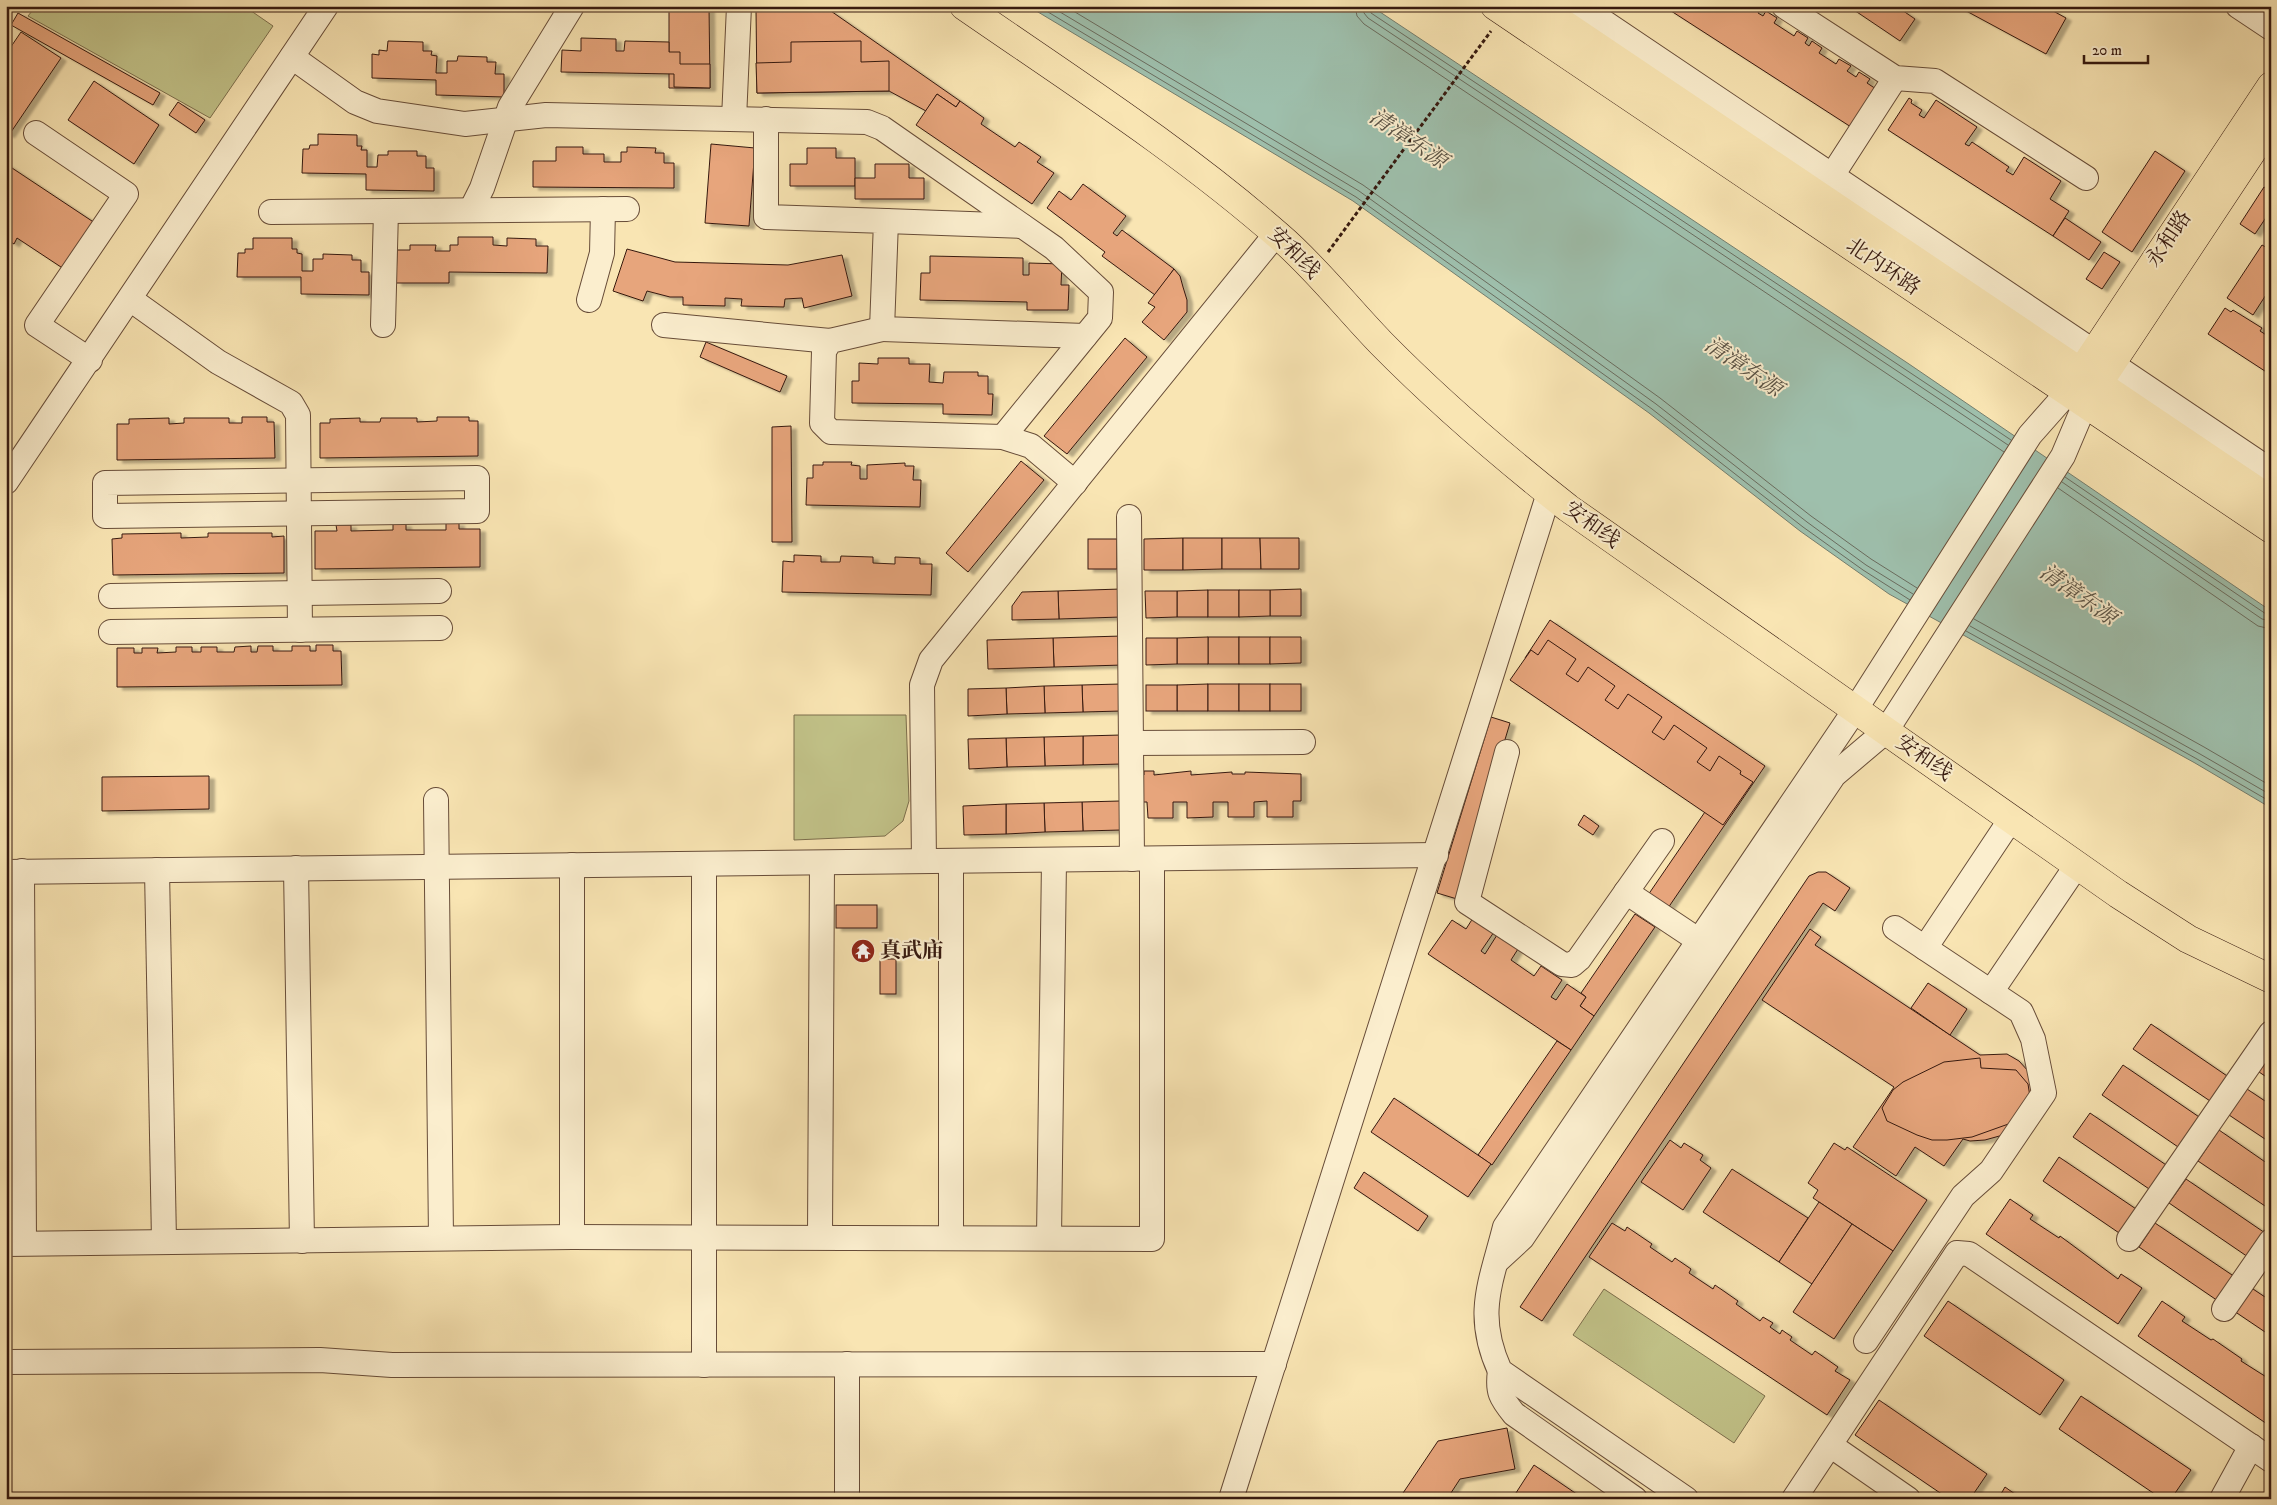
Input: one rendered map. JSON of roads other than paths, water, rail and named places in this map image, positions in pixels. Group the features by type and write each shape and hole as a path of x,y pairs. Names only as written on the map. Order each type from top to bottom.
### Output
{"main road":[{"name":"安和线","path":"964,6 1201,172 1276,234 1381,343 1448,409 1549,493 1641,560 2077,865 2188,939 2271,979"},
{"name":"北内环路","path":"1537,6 1825,185 2089,378 2271,528"},
{"name":"北内环路","path":"1508,10 2089,378 2271,500"},
{"name":"永和路","path":"2089,378 2271,86"},
{"name":"永和路","path":"2089,378 2271,123"}],"street":[{"path":"6,482 90,360 326,6"},
{"path":"470,210 482,188 510,107 572,6"},
{"path":"734,119 740,6"},
{"path":"1580,6 1825,185 1895,78"},
{"path":"1784,6 1895,78 1936,81 2086,178"},
{"path":"2238,6 2271,28"},
{"path":"292,56 355,102 377,111 465,124 546,115 867,122 882,128 1054,248 1102,292 1100,318 1003,437"},
{"path":"766,119 766,217 1022,226"},
{"path":"36,133 126,194 37,325 90,360"},
{"path":"271,212 627,209"},
{"path":"589,300 602,253 603,210"},
{"path":"383,324 386,211"},
{"path":"882,329 886,221"},
{"path":"924,861 922,685 931,660 1276,234"},
{"path":"130,299 218,362 291,403 298,415 300,630"},
{"path":"664,325 830,341 882,329 1085,336"},
{"path":"830,341 824,352 822,423 831,432 1003,437 1031,446 1075,483"},
{"path":"1686,1499 1500,1371 1490,1349 1486,1320 1487,1292 1505,1227 1855,710 2030,435 2089,378"},
{"path":"1496,1262 1522,1238 1834,775 1886,731 2063,456 2089,378"},
{"path":"2089,378 2271,472"},
{"path":"477,478 477,511 299,513 105,516 105,483 477,478"},
{"path":"1231,1499 1436,856 1549,493"},
{"path":"1129,517 1131,743 1142,859 1152,1239 572,1236 15,1244 14,872 822,862 1054,860 1142,859 1436,856"},
{"path":"111,596 439,591"},
{"path":"111,632 440,628"},
{"path":"1131,743 1303,742"},
{"path":"1507,752 1467,902 1562,964 1572,964 1579,959 1662,841"},
{"path":"436,800 441,1238"},
{"path":"1925,948 2011,819"},
{"path":"1049,1238 1054,860"},
{"path":"950,1238 951,861"},
{"path":"820,1236 822,862"},
{"path":"704,864 704,1365"},
{"path":"572,865 572,1236"},
{"path":"1991,992 2077,865"},
{"path":"296,868 302,1241"},
{"path":"157,870 164,1241"},
{"path":"1626,892 1698,940"},
{"path":"1866,1341 1963,1196 1991,1171 2044,1093 2033,1039 2021,1012 1895,928"},
{"path":"2129,1239 2271,1033"},
{"path":"2224,1309 2271,1241"},
{"path":"1794,1499 1958,1253 1969,1254 2271,1460"},
{"path":"6,1362 320,1360 392,1365 1274,1364"},
{"path":"847,1364 847,1499"},
{"path":"1500,1371 1497,1387 1503,1402 1514,1414 1635,1499"},
{"path":"1830,1445 1908,1499"},
{"path":"2222,1499 2251,1446"}],"water":[{"name":"清漳东源","path":"1028,6 1371,6 1909,364 2271,611 2271,808 2195,763 1889,594 1800,531 1649,413 1353,201"}],"place":[{"name":"真武庙","path":"863,951"}]}
